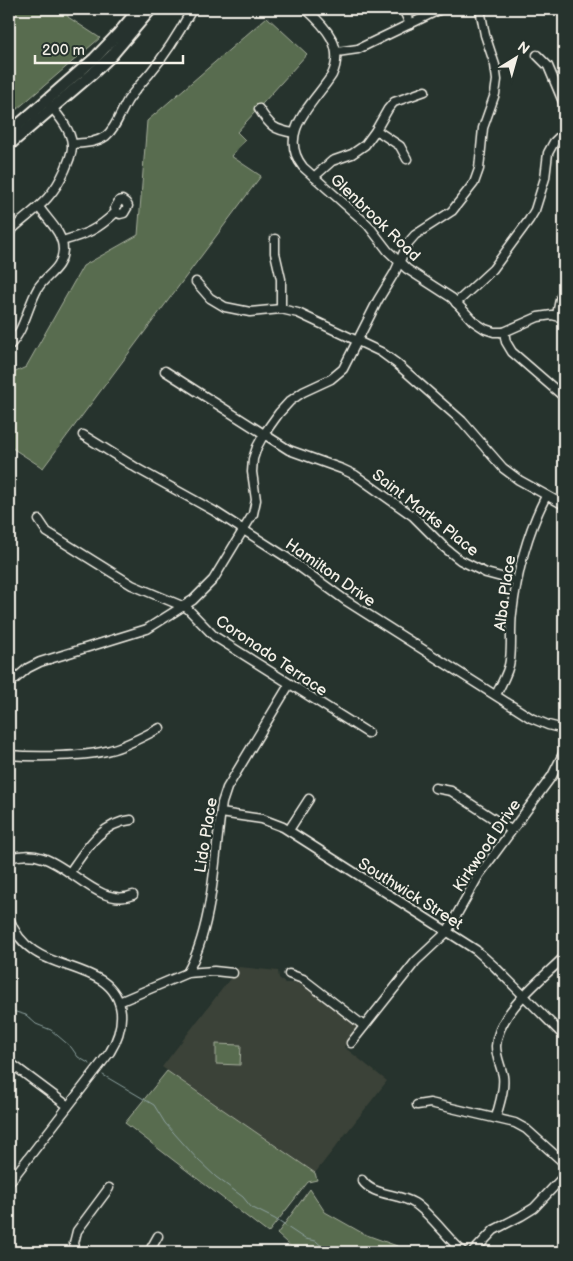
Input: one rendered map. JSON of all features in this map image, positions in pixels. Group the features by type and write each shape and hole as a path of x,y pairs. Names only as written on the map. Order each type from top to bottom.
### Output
{"main road":[{"path":"9,145 105,49 138,9"},
{"path":"9,132 49,104 112,55 150,9"}],"street":[{"path":"72,144 98,140 112,130 134,92 165,53 181,29 191,11 190,9"},
{"path":"259,109 274,128 294,133 301,119 332,75 337,52 334,42 328,32 306,9"},
{"path":"403,9 410,24"},
{"path":"337,52 358,49 441,9"},
{"path":"9,684 35,664 141,631 184,606 209,586 254,514 256,504 252,472 253,459 264,434 290,400 338,374 346,363 412,238 445,216 474,183 479,170 483,128 494,98 497,80 495,65 485,35 480,9"},
{"path":"537,55 548,66 564,104"},
{"path":"314,177 332,161 357,152 365,145 394,102 425,91"},
{"path":"9,232 51,195 58,185 70,159 72,144 68,132 49,104"},
{"path":"376,130 400,146 407,158"},
{"path":"456,303 493,269 530,220 545,178 546,162 550,148 558,136 564,132"},
{"name":"Glenbrook Road","path":"294,133 294,150 303,168 368,225 381,243 400,262 417,276 446,294 473,321 485,329 494,332 504,332"},
{"path":"9,346 20,332 38,288 59,265 63,250 62,241 53,225 39,207"},
{"path":"62,241 100,227 116,212"},
{"path":"275,239 275,253 281,279 280,309"},
{"path":"196,282 210,298 230,309 250,312 280,309 303,315 390,358 462,422 503,468 519,480 564,505"},
{"path":"564,291 560,299 560,317 538,316 504,332 506,342 512,352 564,398"},
{"name":"Saint Marks Place","path":"165,371 289,450 342,469 355,476 413,516 460,560 486,573 516,581"},
{"name":"Hamilton Drive","path":"83,435 138,469 245,530 345,600 539,722 564,729"},
{"name":"Alba Place","path":"496,695 510,663 511,617 516,581 529,532 546,496"},
{"name":"Coronado Terrace","path":"39,520 47,532 132,585 184,606 214,636 368,733"},
{"name":"Lido Place","path":"187,973 194,957 209,907 223,799 231,779 289,685"},
{"path":"9,755 100,753 118,748 160,728"},
{"name":"Kirkwood Drive","path":"351,1043 416,961 447,932 479,875 552,776 564,752"},
{"path":"435,788 451,792 511,830"},
{"path":"289,830 309,799"},
{"name":"Southwick Street","path":"221,813 262,818 289,830 447,932 483,956 564,1036"},
{"path":"70,872 87,848 101,833 117,823 131,820"},
{"path":"9,858 22,855 38,856 53,862 96,890 111,897 122,898 133,895"},
{"path":"9,918 16,932 28,947 49,959 99,978 109,987 119,1002 121,1023 116,1043 9,1183"},
{"path":"496,1118 503,1084 496,1052 497,1038 507,1015 564,957"},
{"path":"119,1002 187,973 214,971 233,974"},
{"path":"289,974 303,979 364,1026"},
{"path":"9,1062 68,1106"},
{"path":"417,1106 430,1103 515,1123 526,1129 564,1163"},
{"path":"473,1252 494,1230 534,1208 564,1176"},
{"path":"362,1180 365,1185 374,1190 413,1202 462,1252"},
{"path":"76,1252 74,1243 77,1231 109,1188"},
{"path":"149,1252 158,1236"}],"shaded area":[{"path":"239,967 278,971 279,978 285,983 302,983 356,1024 356,1030 344,1047 387,1081 315,1173 162,1067"}],"green space":[{"path":"9,9 67,9 68,17 100,38 9,116"},
{"path":"267,17 307,54 237,132 245,140 231,156 261,176 43,468 9,446 9,375 26,367 83,266 138,235 147,121"},
{"path":"216,1044 241,1045 240,1065 216,1064"},
{"path":"167,1071 315,1173 317,1180 308,1182 268,1233 125,1123"},
{"path":"310,1189 325,1212 364,1234 397,1246 404,1252 297,1252 277,1234"}],"waterway":[{"path":"9,1010 26,1015 36,1024 51,1030 71,1047 78,1057 90,1064"},
{"path":"25,1068 59,1094"},
{"path":"103,1075 154,1105 165,1123 198,1160 216,1177 243,1197 251,1207 275,1219 305,1239 316,1241 328,1252"}]}
